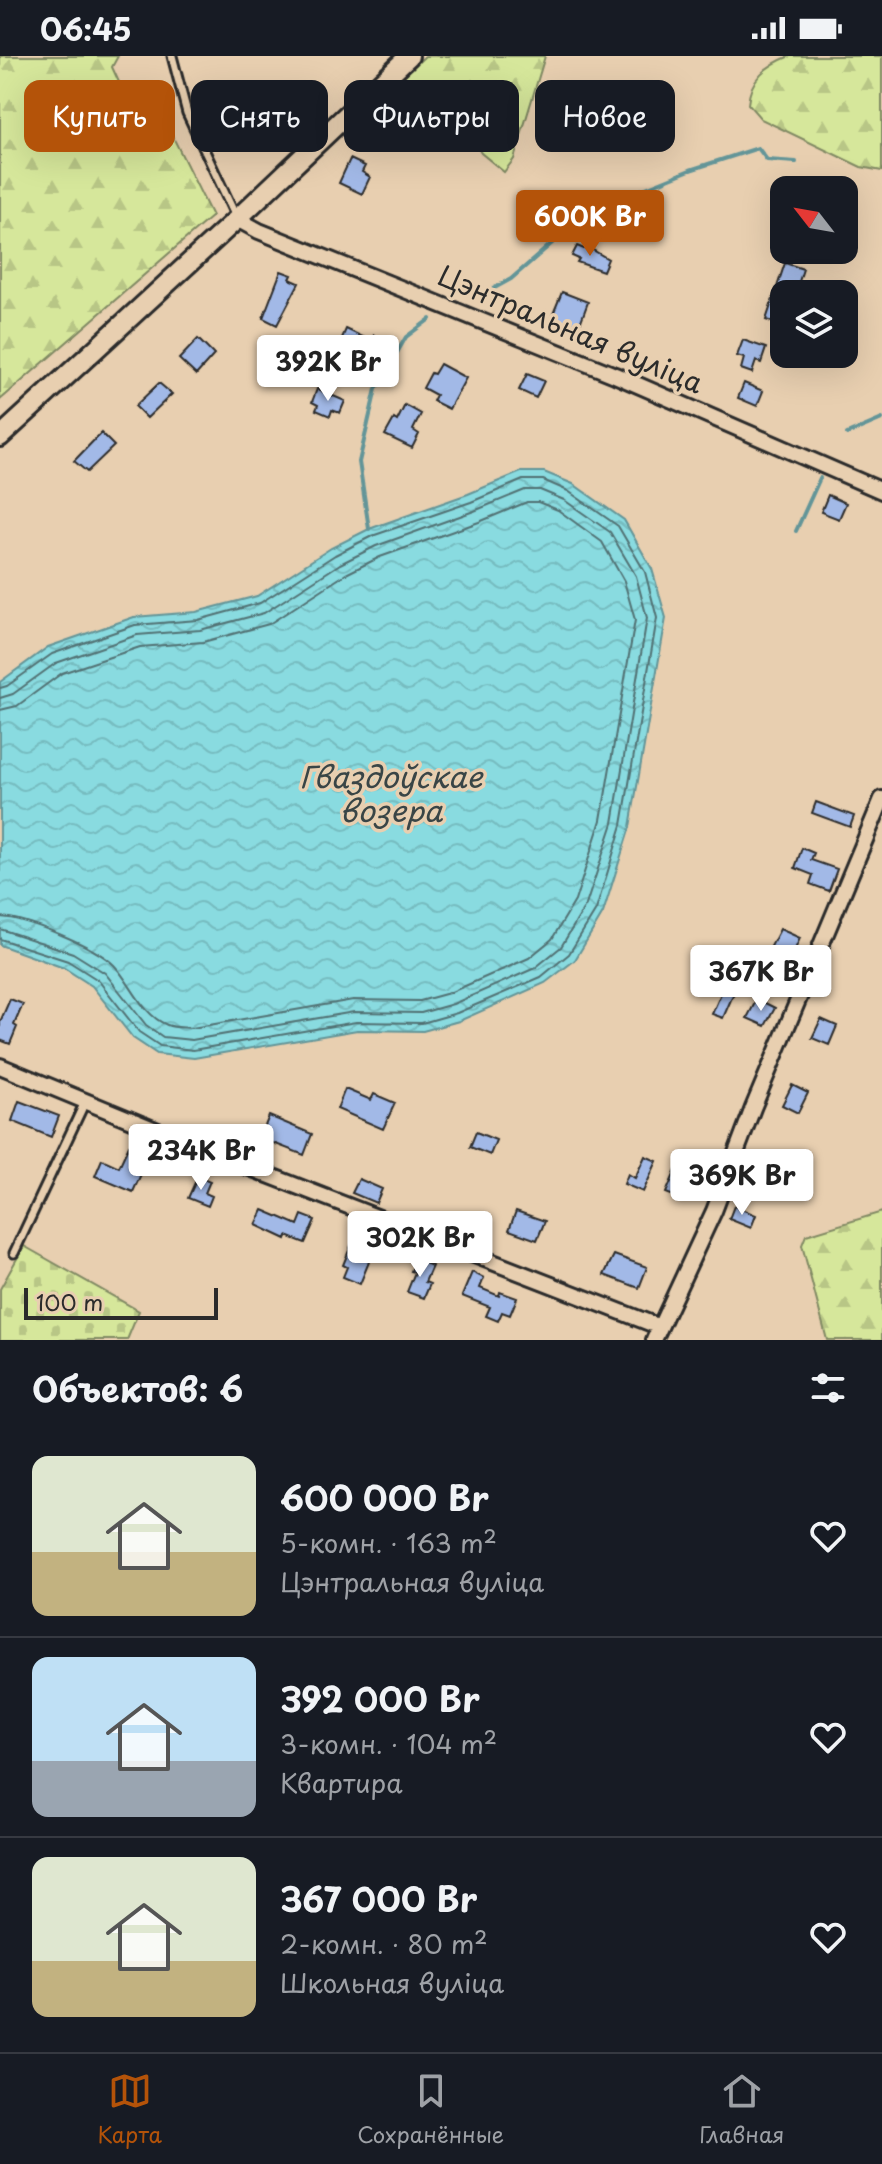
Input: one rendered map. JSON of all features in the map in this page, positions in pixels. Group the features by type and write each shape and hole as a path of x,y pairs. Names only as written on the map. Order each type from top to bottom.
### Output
{"street":[{"path":"0,437 409,56"},
{"name":"Цэнтральная вуліца","path":"237,219 259,231 615,375 882,491"},
{"path":"0,1066 657,1334 714,1211 753,1108 882,799"}],"lane":[{"path":"172,56 187,113 237,219"},
{"path":"14,1253 85,1102"}],"green space":[{"path":"0,56 118,56 112,67 118,80 24,80 24,152 175,152 175,141 212,216 0,400"},
{"path":"425,56 545,56 538,80 535,80 519,142 519,80 403,80"},
{"path":"790,56 882,56 882,171 861,167 761,119 748,104 752,87 761,74"},
{"path":"480,152 516,152 504,172"},
{"path":"882,1212 882,1340 827,1340 802,1245 806,1235"},
{"path":"24,1246 139,1311 127,1340 0,1340 0,1289"}],"water":[{"name":"Гваздоўскае возера","path":"521,472 544,472 573,484 624,520 652,569 666,618 630,827 603,913 575,960 545,983 459,1021 423,1031 357,1030 194,1058 157,1054 133,1038 92,986 64,968 0,945 0,682 48,647 134,617 196,612 257,596 331,548 369,529"}],"building":[{"path":"350,159 365,166 362,172 370,177 362,194 339,183"},
{"path":"577,246 584,249 586,246 608,259 603,271 577,262 579,259 572,256"},
{"path":"785,264 803,269 799,280 779,280"},
{"path":"281,271 292,275 290,279 299,283 277,325 263,318"},
{"path":"562,292 588,302 578,329 551,319"},
{"path":"346,329 371,341 374,335 387,341 373,372 335,354"},
{"path":"198,339 214,355 196,375 179,359"},
{"path":"743,340 766,348 761,363 756,361 752,373 741,369 744,358 737,356"},
{"path":"440,364 466,378 449,409 433,401 436,395 423,388"},
{"path":"527,374 544,381 536,398 519,390"},
{"path":"159,383 172,394 147,418 135,406"},
{"path":"744,383 763,391 757,406 738,398"},
{"path":"317,389 345,401 340,413 332,410 330,416 316,410 318,405 312,402"},
{"path":"405,405 421,414 413,430 419,434 412,448 385,435"},
{"path":"101,433 114,446 87,472 74,461"},
{"path":"828,495 846,503 839,519 821,512"},
{"path":"816,802 854,816 850,827 812,813"},
{"path":"802,848 814,853 811,860 837,869 829,891 810,884 813,875 795,868"},
{"path":"780,929 800,938 785,973 763,962"},
{"path":"729,975 740,979 723,1018 712,1014"},
{"path":"10,999 23,1004 10,1044 0,1040 0,1022"},
{"path":"757,999 775,1008 765,1026 747,1018"},
{"path":"821,1019 837,1026 829,1045 812,1038"},
{"path":"792,1085 808,1093 798,1113 782,1105"},
{"path":"345,1089 371,1100 374,1094 395,1103 383,1129 337,1109"},
{"path":"19,1101 59,1116 51,1137 12,1121"},
{"path":"269,1116 312,1134 304,1155 260,1138"},
{"path":"476,1132 496,1140 490,1155 470,1147"},
{"path":"129,1145 150,1154 133,1192 95,1176 102,1159 119,1167"},
{"path":"645,1156 657,1161 643,1192 624,1184 628,1174 635,1178"},
{"path":"676,1170 689,1176 679,1198 666,1193"},
{"path":"198,1176 210,1181 205,1193 212,1196 208,1206 188,1198"},
{"path":"359,1179 382,1189 376,1203 352,1193"},
{"path":"734,1206 756,1215 751,1228 729,1219"},
{"path":"263,1210 298,1225 302,1215 315,1220 305,1243 287,1236 286,1239 256,1225"},
{"path":"516,1211 545,1221 537,1240 509,1230"},
{"path":"352,1243 373,1252 360,1284 343,1277 347,1267 343,1265"},
{"path":"614,1255 647,1267 639,1288 604,1275"},
{"path":"416,1259 432,1266 425,1282 430,1284 424,1298 407,1292 415,1272 411,1271"},
{"path":"472,1272 484,1278 480,1288 499,1296 500,1292 517,1298 510,1315 502,1312 498,1321 486,1316 490,1307 462,1296"}],"waterway":[{"path":"480,296 511,279 558,238 636,192 758,148 767,160 796,162"},
{"path":"369,529 359,462 376,389 406,337 430,319"},
{"path":"847,434 882,419"},
{"path":"796,531 820,478"}]}
